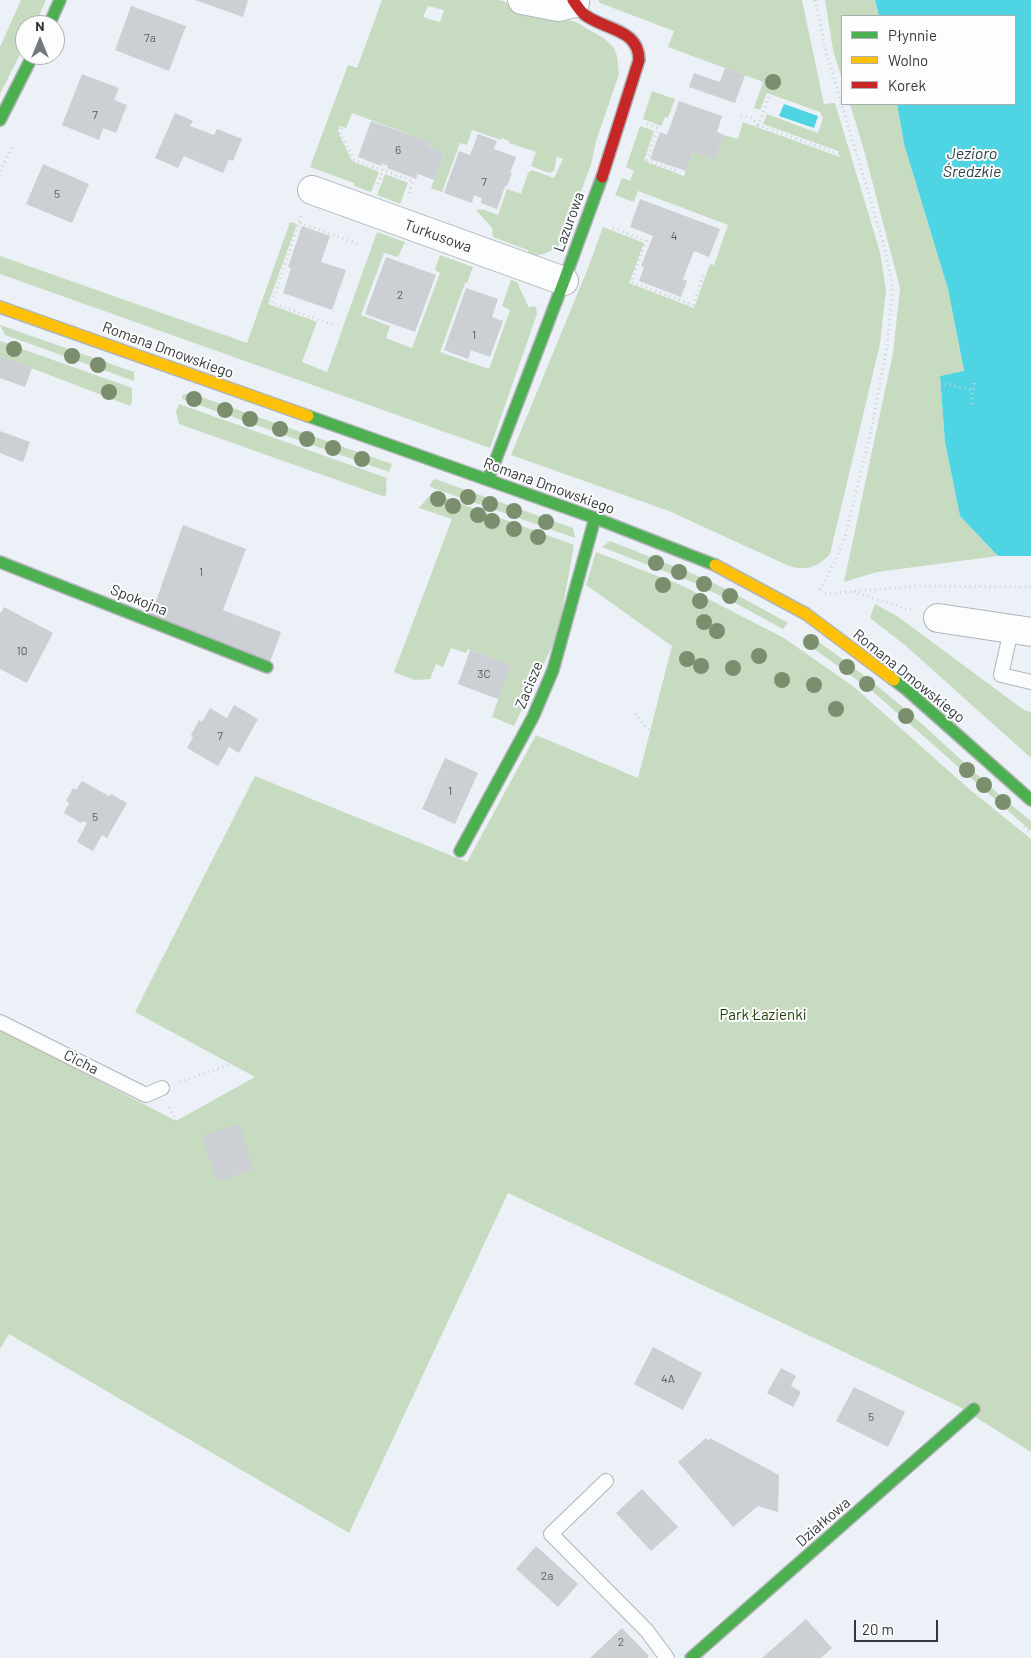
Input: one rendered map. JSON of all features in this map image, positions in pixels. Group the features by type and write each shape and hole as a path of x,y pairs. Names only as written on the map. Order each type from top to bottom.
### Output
{"street":[{"path":"53,15 60,0"},
{"path":"522,0 558,7 574,2"},
{"name":"Lazurowa","path":"488,480 608,160 639,60 638,47 630,37 584,15 574,2"},
{"path":"0,120 28,65"},
{"name":"Turkusowa","path":"308,200 564,281"},
{"name":"Romana Dmowskiego","path":"0,306 594,518 726,570 806,614 907,690 1031,800"},
{"name":"Zacisze","path":"460,851 533,717 553,670 594,518"},
{"name":"Spokojna","path":"0,562 267,667"},
{"path":"938,618 1021,631"},
{"name":"Działkowa","path":"691,1658 974,1409"}],"lane":[{"path":"1021,631 1001,675 1031,682"},
{"name":"Cicha","path":"0,1022 146,1095 162,1088"},
{"path":"606,1481 551,1534 647,1631 667,1658"}],"path":[{"path":"815,0 826,52 841,102"},
{"path":"758,125 769,98"},
{"path":"842,105 883,242 893,287 884,363 872,426 846,534 837,557 817,595 915,586 1031,587"},
{"path":"741,115 752,118 758,125 839,154"},
{"path":"642,122 658,128 647,160 676,171"},
{"path":"342,128 340,133 354,160 413,181 408,195 413,197"},
{"path":"377,186 385,164"},
{"path":"308,200 272,303 333,326"},
{"path":"300,223 361,245"},
{"path":"613,228 646,241 631,282 693,305 704,274"},
{"path":"971,404 976,379"},
{"path":"934,382 973,390"},
{"path":"850,592 938,618"},
{"path":"636,714 749,846 802,930"},
{"path":"769,1242 841,1101 862,1069 899,976 919,905 963,776"},
{"path":"434,1105 492,1057 559,934 604,897 656,875 713,887 752,910 802,930 899,976 941,1008 1031,1052"},
{"path":"397,1308 193,1192 176,1121 162,1088 292,1042 379,951 434,885 559,934"},
{"path":"601,1176 671,1051 729,972 752,910"},
{"path":"379,951 522,1005 671,1051 829,1125"},
{"path":"841,1101 821,1104 803,1098 794,1090 789,1080 788,1062 792,1052 800,1043 816,1035 836,1038 849,1048 855,1063 853,1083"},
{"path":"292,1042 601,1176 769,1242 984,1366 1004,1381 1019,1387 1031,1418"},
{"path":"28,1287 92,1195 125,1141 176,1121"},
{"path":"213,1335 242,1286 309,1153"},
{"path":"92,1195 385,1374"},
{"path":"0,1270 101,1331"},
{"path":"1004,1381 1031,1352"}],"green space":[{"path":"21,0 46,0 39,15 15,15 15,64 0,94 0,47"},
{"path":"382,0 499,0 532,11 576,22 605,39 614,48 619,74 596,141 591,165 564,241 548,252 529,256 528,250 493,237 492,228 477,211 477,209 482,209 498,215 507,189 521,194 528,173 532,170 554,178 563,159 557,156 554,171 549,173 531,166 536,152 509,143 509,141 502,138 501,140 472,130 467,145 460,143 442,192 431,188 444,153 428,147 429,142 352,113 346,128 340,126 338,132 352,161 379,172 371,192 354,186 354,183 310,167 348,65 357,68","holes":["428,6 444,10 440,22 423,17"]},
{"path":"598,0 802,0 824,104 835,103 880,252 886,290 880,344 830,554 812,567 789,566 669,511 511,455 603,227 644,243 629,283 694,308 710,264 714,265 728,225 638,191 634,202 615,195 622,178 630,181 634,171 626,167 640,126 654,131 644,161 684,176 693,152 715,160 724,135 738,139 743,122 840,157 838,151 763,124 767,114 818,133 823,118 820,112 767,93 760,110 754,108 763,82 668,47 674,31 600,3"},
{"path":"825,0 875,0 879,15 841,15 841,76 833,50"},
{"path":"652,91 675,99 668,118 665,117 661,126 643,119"},
{"path":"850,105 897,105 904,144 948,289 964,372 940,376 945,442 960,516 998,556 877,572 844,582 893,353 900,288"},
{"path":"385,174 408,183 400,204 377,195"},
{"path":"290,222 297,224 268,304 317,322 302,362 327,372 377,232 405,242 398,257 384,253 361,315 390,326 386,338 412,348 440,273 435,270 440,255 473,267 467,283 465,283 440,352 489,369 510,310 502,306 511,280 517,282 529,308 532,306 536,307 537,314 490,448 0,274 0,256 247,343"},
{"path":"0,325 134,372 134,381 5,335"},
{"path":"0,341 132,388 132,402 130,406 0,356"},
{"path":"190,393 392,464 389,472 182,399 183,395"},
{"path":"179,404 387,478 385,497 179,424 176,412"},
{"path":"435,479 573,528 575,538 433,488 430,486"},
{"path":"432,493 574,545 558,634 514,726 492,717 510,665 468,649 466,653 451,648 443,667 436,664 430,679 415,680 394,672 452,519 419,508"},
{"path":"610,541 696,575 730,591 788,623 783,629 692,582 602,547"},
{"name":"Park Łazienki","path":"596,552 683,586 784,638 854,687 968,788 1031,839 1031,1452 958,1406 508,1193 349,1533 9,1334 0,1349 0,1029 176,1121 255,1077 135,1012 255,776 467,862 536,735 638,778 672,646 586,585"},
{"path":"875,604 897,616 1024,710 1031,712 1031,758 906,646 870,618"},
{"path":"807,634 866,677 922,724 989,786 1031,821 1031,831 871,690 810,646 806,637"}],"water":[{"name":"Jezioro Średzkie","path":"875,0 1031,0 1031,556 998,556 960,516 945,442 940,376 964,371 948,289 904,144 897,105 1016,105 1016,15 879,15"},
{"path":"784,104 818,116 814,128 779,116"}],"building":[{"path":"195,0 248,0 243,17"},
{"path":"131,6 186,26 169,71 115,50"},
{"path":"725,68 745,75 735,103 689,87 694,73 720,82"},
{"path":"82,74 119,88 114,100 127,105 116,133 103,128 99,140 62,125"},
{"path":"679,101 722,116 717,132 724,135 715,160 693,152 686,171 650,159 660,132 667,135"},
{"path":"175,113 193,121 190,126 214,135 217,129 242,139 233,161 229,159 223,173 184,156 178,168 155,158"},
{"path":"371,121 429,142 428,147 444,153 434,180 418,174 416,179 387,168 388,166 385,164 382,163 381,166 358,157"},
{"path":"478,134 497,141 494,149 516,157 510,173 512,173 497,209 481,203 482,198 474,195 472,203 444,193 459,151 470,155"},
{"path":"43,164 89,184 72,223 26,204"},
{"path":"640,199 720,229 709,257 694,251 683,279 687,281 681,297 639,281 644,267 641,266 653,236 630,227"},
{"path":"302,226 330,236 321,262 346,270 332,310 283,293 291,268 288,267"},
{"path":"386,257 436,275 415,332 365,314"},
{"path":"466,288 498,299 492,317 503,321 490,357 471,350 468,359 444,350"},
{"path":"0,356 32,368 25,387 0,378"},
{"path":"0,431 30,442 23,462 0,453"},
{"path":"183,525 246,549 223,610 281,632 270,662 151,615"},
{"path":"4,607 53,633 27,683 0,669 0,614"},
{"path":"470,650 511,665 498,699 458,684"},
{"path":"234,705 258,719 239,753 229,747 218,766 187,748 199,720 202,722 210,708 227,718"},
{"path":"445,758 478,773 455,824 422,809"},
{"path":"82,781 109,796 111,794 127,803 107,838 102,835 93,851 77,842 87,823 82,821 81,823 64,813 69,803 66,801 73,788 76,790"},
{"path":"239,1124 253,1170 217,1182 202,1136"},
{"path":"653,1347 702,1373 683,1410 634,1384"},
{"path":"781,1368 796,1376 791,1386 801,1392 793,1407 767,1393"},
{"path":"854,1387 905,1412 888,1447 836,1421"},
{"path":"706,1438 709,1441 710,1438 779,1475 778,1512 758,1506 733,1527 678,1462"},
{"path":"642,1489 678,1527 651,1551 616,1513"},
{"path":"536,1546 578,1584 558,1607 516,1569"},
{"path":"806,1619 832,1648 821,1658 762,1658"},
{"path":"622,1628 649,1656 647,1658 590,1658"}],"traffic: fast":[{"path":"53,15 60,0"},
{"path":"0,120 28,65"},
{"path":"488,480 602,177"},
{"path":"308,416 595,518 715,565"},
{"path":"460,851 533,717 553,670 595,518"},
{"path":"0,562 267,667"},
{"path":"894,680 1031,800"},
{"path":"691,1658 974,1409"}],"traffic: slow":[{"path":"0,307 308,416"},
{"path":"715,565 806,614 894,680"}],"traffic: jam":[{"path":"573,0 585,15 627,36 638,50 639,60 602,177"}]}
